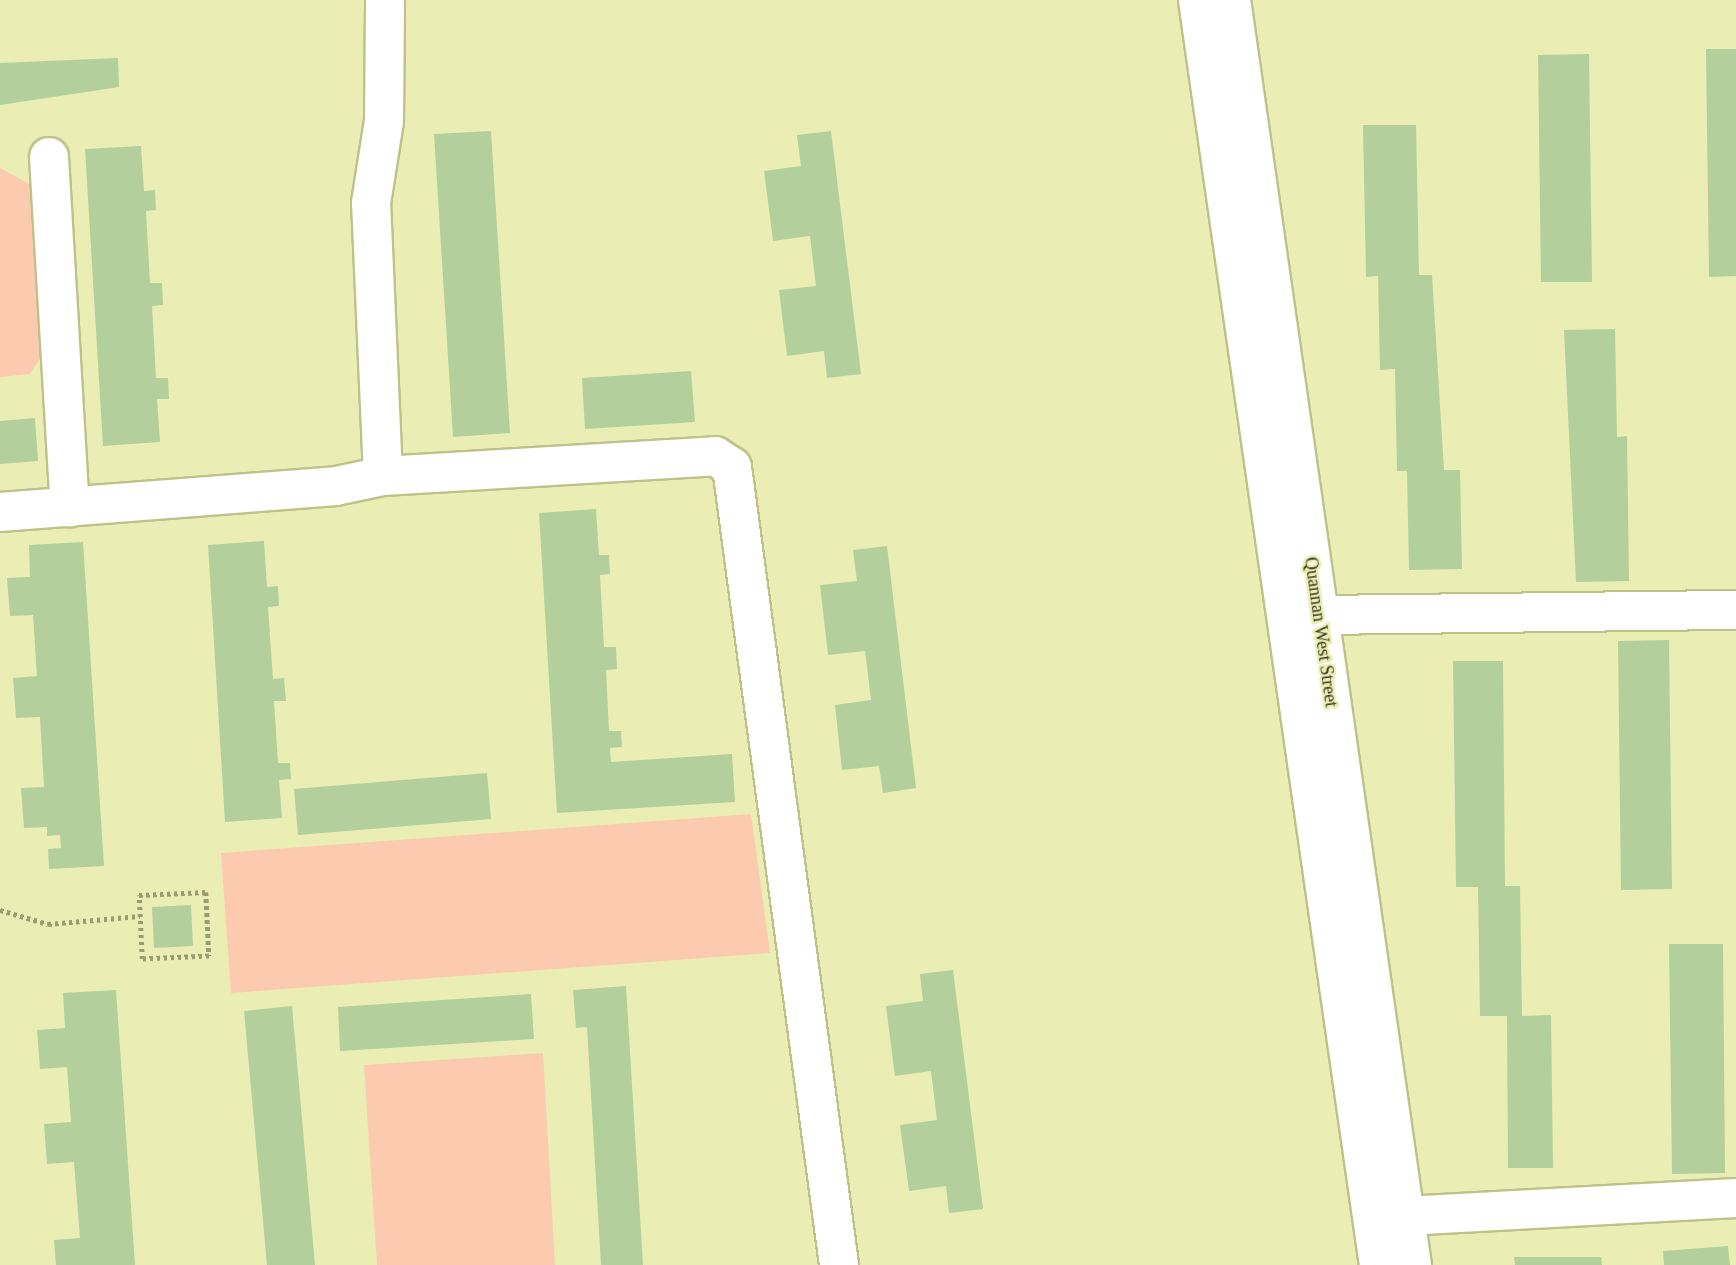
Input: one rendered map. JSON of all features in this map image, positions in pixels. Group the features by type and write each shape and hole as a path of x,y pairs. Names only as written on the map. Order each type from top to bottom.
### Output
{"main road":[{"path":"383,476 370,202 384,121 385,0"},
{"name":"Quannan West Street","path":"1198,0 1379,1265"},
{"name":"Quannan West Street","path":"1231,0 1412,1265"},
{"path":"50,157 70,507"},
{"path":"0,512 337,486 383,476 715,456 732,467 839,1265"},
{"path":"1319,615 1736,610"},
{"path":"1405,1216 1736,1198"}],"path":[{"path":"206,892 209,956 142,959 140,916 139,895 206,892"},
{"path":"0,909 48,924 140,916"}],"shaded area":[{"path":"0,168 31,185 39,206 48,346 30,374 0,377"},
{"path":"751,814 770,953 231,993 221,853"},
{"path":"543,1053 555,1265 377,1265 364,1065"}],"building":[{"path":"1706,49 1736,49 1736,276 1709,277"},
{"path":"1589,54 1592,282 1541,282 1538,55"},
{"path":"118,58 119,87 0,105 0,63"},
{"path":"1363,125 1416,125 1419,275 1432,275 1444,470 1460,470 1462,569 1409,570 1407,471 1397,471 1395,369 1380,370 1378,276 1366,277"},
{"path":"491,131 510,433 453,437 434,134"},
{"path":"831,131 861,374 827,378 824,351 787,356 779,290 816,286 810,236 773,241 764,171 801,166 797,135"},
{"path":"141,146 144,191 155,190 156,210 146,211 150,283 162,283 163,305 152,306 156,378 168,378 169,399 157,399 160,442 103,446 85,149"},
{"path":"1615,329 1617,437 1627,436 1629,581 1576,582 1564,330"},
{"path":"691,371 695,422 585,429 582,378"},
{"path":"35,418 38,461 0,464 0,421"},
{"path":"596,509 599,555 609,555 610,574 600,575 604,647 616,647 617,669 606,670 609,731 621,731 622,747 610,748 611,762 732,754 735,802 557,813 539,513"},
{"path":"264,541 267,587 278,586 279,606 268,607 273,679 284,678 286,701 274,701 278,763 290,763 291,779 279,780 282,818 225,822 208,545"},
{"path":"83,542 104,866 49,869 48,849 61,848 60,835 47,836 47,827 24,828 21,788 44,787 40,717 16,718 13,678 37,676 33,615 10,616 7,578 30,577 29,545"},
{"path":"887,546 916,788 883,793 879,766 842,770 835,705 871,700 865,651 828,655 820,585 857,581 853,550"},
{"path":"1669,640 1672,889 1621,890 1618,641"},
{"path":"1453,661 1503,661 1505,886 1520,886 1522,1016 1551,1015 1553,1168 1508,1168 1507,1016 1480,1016 1478,887 1456,887"},
{"path":"487,773 491,819 298,835 294,789"},
{"path":"191,905 193,946 154,948 152,907"},
{"path":"1669,944 1723,944 1725,1173 1672,1174"},
{"path":"953,970 983,1209 949,1213 946,1186 909,1191 900,1125 937,1120 931,1071 895,1076 886,1006 923,1001 920,974"},
{"path":"626,986 643,1265 601,1265 587,1027 576,1028 573,990"},
{"path":"116,990 135,1265 56,1265 54,1240 80,1238 74,1162 47,1164 44,1124 71,1122 67,1067 40,1069 37,1030 65,1028 63,993"},
{"path":"531,994 534,1039 340,1051 338,1007"},
{"path":"292,1006 315,1265 267,1265 244,1011"},
{"path":"1728,1246 1730,1265 1664,1265 1663,1251"},
{"path":"1514,1257 1601,1257 1602,1265 1515,1265"}]}
